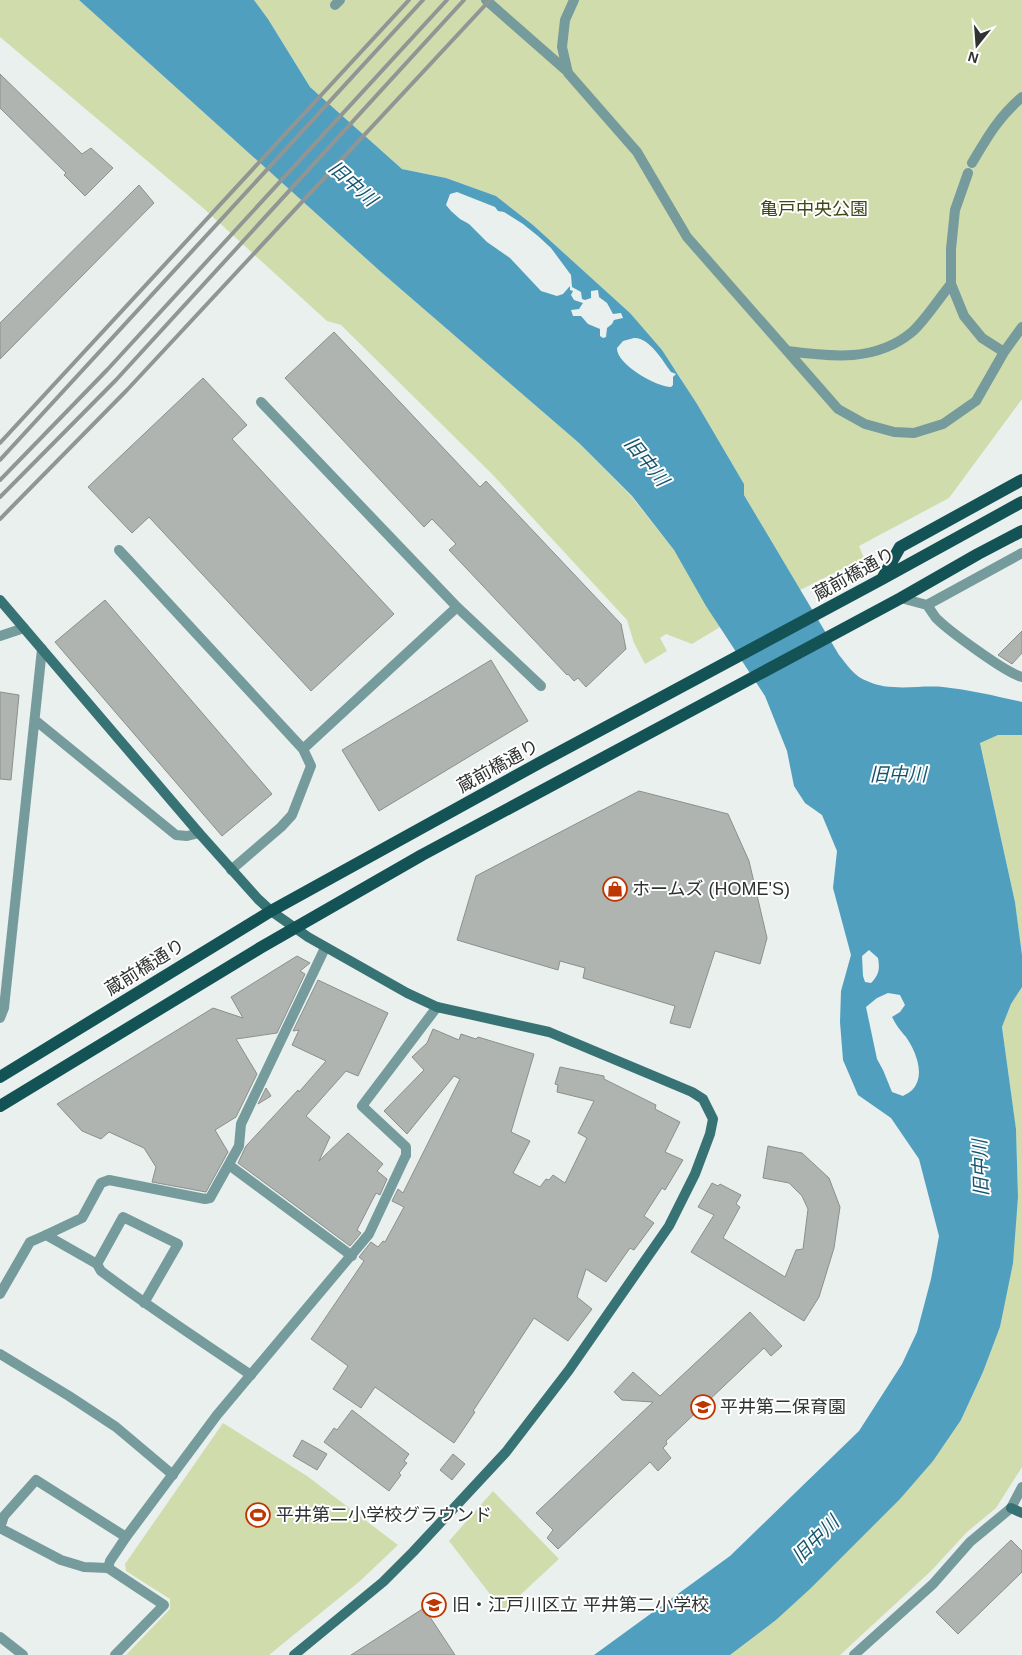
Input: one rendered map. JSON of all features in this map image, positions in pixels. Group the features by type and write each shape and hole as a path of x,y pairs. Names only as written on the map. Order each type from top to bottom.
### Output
{"main road":[{"path":"882,579 900,547 1022,480"},
{"name":"蔵前橋通り","path":"0,1077 270,911 1022,502"},
{"path":"0,1106 295,928 422,855 1022,531"}],"street":[{"path":"486,0 568,73 637,152 687,237 838,409 865,424 894,432 914,433 943,424 976,401 1004,352 1022,327"},
{"path":"568,73 562,47 565,20 574,0"},
{"path":"972,163 994,126 1022,97"},
{"path":"968,173 955,210 951,249 951,284 964,316 982,338 1004,352"},
{"path":"788,351 850,357 869,354 892,346 914,331 951,284"},
{"path":"261,402 457,607 541,686"},
{"path":"119,550 303,749 311,766 292,815 281,827 231,870"},
{"path":"927,605 1022,553"},
{"path":"901,598 927,605 935,617 946,626 1007,671 1022,677"},
{"path":"0,600 231,870 270,911 325,948 437,1008 549,1032 692,1092 703,1099 713,1119 710,1134 695,1174 669,1226 569,1370 506,1452 383,1582 294,1655"},
{"path":"303,749 457,607"},
{"path":"0,636 24,628"},
{"path":"0,1018 4,1008 36,720 42,649"},
{"path":"36,720 176,835 186,836 199,833"},
{"path":"0,1294 30,1242 82,1218 101,1183 109,1180 205,1200 210,1198 239,1146 241,1124 325,948"},
{"path":"108,1568 110,1561 126,1537 217,1415 369,1234 406,1155 406,1147 362,1106 437,1008"},
{"path":"229,1165 352,1256"},
{"path":"97,1264 123,1217 178,1244 144,1303"},
{"path":"46,1235 97,1264 101,1271 144,1303 165,1315 251,1375"},
{"path":"0,1354 116,1427 173,1474"},
{"path":"115,1655 164,1605 108,1568 84,1567 61,1560 0,1528 2,1514 36,1480 126,1537"},
{"path":"854,1655 933,1584 970,1542 1011,1508 1022,1487"},
{"path":"1011,1508 1022,1513"},
{"path":"0,1637 23,1655"}],"green space":[{"path":"0,0 79,0 381,272 579,443 632,497 674,550 720,627 692,644 666,634 660,638 667,651 645,664 634,643 627,620 492,474 341,325 327,321 202,207 0,37"},
{"name":"亀戸中央公園","path":"254,0 1022,0 1022,399 949,498 859,546 864,558 800,590 744,495 744,484 678,374 630,313 533,225 496,196 446,178 402,169 310,87"},
{"path":"998,735 1022,735 1022,955 1015,902 980,742"},
{"path":"1022,987 1022,1467 996,1508 967,1532 931,1571 840,1655 730,1655 776,1620 932,1461 961,1420 983,1372 1000,1327 1018,1197 1016,1129 1002,1027 1011,1004"},
{"name":"平井第二小学校グラウンド","path":"223,1423 307,1476 398,1545 360,1581 269,1655 126,1655 170,1609 170,1599 126,1571 125,1564"},
{"path":"493,1491 559,1559 503,1611 449,1541"}],"water":[{"name":"旧中川","path":"79,0 254,0 310,87 402,169 446,178 496,196 533,225 630,313 662,350 697,404 744,484 744,495 848,667 862,679 885,686 943,687 973,691 1022,702 1022,735 998,735 980,743 1015,902 1022,955 1022,987 1011,1004 1002,1027 1016,1129 1018,1197 1013,1263 1000,1327 983,1372 961,1420 933,1461 900,1499 811,1588 776,1620 730,1655 594,1655 730,1556 859,1431 902,1364 917,1332 931,1279 939,1236 919,1159 891,1118 858,1095 843,1060 840,1022 841,991 851,955 833,888 837,851 822,815 805,803 794,786 787,751 765,696 706,606 674,550 632,496 579,443 381,272","holes":["457,192 495,207 498,211 504,212 523,224 551,248 571,275 572,287 581,292 582,299 591,298 591,291 598,290 599,297 607,303 613,314 621,313 623,318 614,320 607,328 606,337 600,336 600,329 588,324 581,316 573,316 571,310 579,309 583,303 574,300 571,295 573,291 570,290 570,286 563,294 557,296 541,291 510,258 487,242 469,224 451,211 446,205 450,194","634,338 645,341 650,345 671,372 676,374 673,377 673,385 671,387 664,386 647,379 623,361 618,354 617,348 623,341","869,950 878,958 878,972 871,983 865,982 862,956","888,993 900,995 905,1005 900,1012 892,1017 913,1048 918,1062 919,1076 912,1090 903,1096 892,1092 877,1059 866,1007 877,998"]}],"building":[{"path":"0,74 82,154 91,148 113,168 85,196 64,175 66,173 0,108"},
{"path":"139,185 154,203 0,359 0,323"},
{"path":"334,332 480,487 486,481 621,624 626,649 586,687 578,678 574,681 567,675 449,550 456,544 432,519 424,527 285,378"},
{"path":"203,378 247,425 232,439 394,614 311,691 149,517 132,533 88,487"},
{"path":"105,600 272,794 222,836 55,642"},
{"path":"1022,631 1022,653 1012,664 998,655"},
{"path":"491,660 528,721 379,811 342,750"},
{"path":"0,692 19,695 11,780 0,779"},
{"path":"639,791 728,814 749,861 767,938 760,964 715,951 690,1028 670,1023 675,1006 583,978 585,968 560,961 558,970 457,940 476,876"},
{"path":"297,956 310,963 300,971 305,974 277,1033 236,1039 257,1074 236,1117 215,1130 228,1152 206,1192 152,1182 156,1167 144,1148 109,1132 101,1139 82,1131 57,1104 213,1008 243,1018 231,997"},
{"path":"318,980 388,1013 358,1076 346,1071 306,1116 330,1137 319,1161 348,1133 383,1164 377,1171 387,1179 380,1195 376,1193 357,1230 361,1233 350,1246 238,1163 246,1146 298,1090 299,1092 326,1061 292,1045 299,1030 293,1031"},
{"path":"433,1029 459,1040 461,1034 476,1039 478,1037 534,1054 511,1132 530,1141 513,1173 540,1187 546,1179 549,1180 553,1175 565,1183 587,1138 578,1133 594,1101 557,1092 558,1085 555,1084 560,1067 604,1076 604,1079 656,1105 655,1109 680,1122 665,1152 683,1160 665,1190 662,1188 644,1216 654,1223 634,1250 630,1248 606,1282 586,1269 577,1297 592,1309 568,1341 534,1318 454,1443 375,1387 361,1408 333,1389 348,1366 311,1339 364,1261 359,1257 371,1242 378,1247 383,1241 385,1242 404,1207 392,1201 398,1189 403,1193 460,1079 454,1076 407,1134 384,1111 424,1070 412,1057 427,1043"},
{"path":"266,1088 271,1096 258,1104"},
{"path":"768,1146 802,1153 829,1178 840,1207 834,1248 819,1297 804,1321 691,1252 714,1215 698,1207 712,1183 718,1186 720,1184 741,1195 736,1204 740,1207 723,1238 785,1277 796,1250 803,1249 808,1209 802,1196 789,1183 763,1178"},
{"path":"750,1312 782,1346 771,1356 764,1348 666,1441 667,1444 663,1448 671,1458 658,1471 650,1462 558,1549 547,1538 553,1530 536,1513 653,1402 622,1400 614,1392 633,1372 660,1396"},
{"path":"352,1410 409,1454 404,1461 407,1463 399,1473 401,1475 389,1491 324,1442 334,1428 337,1430"},
{"path":"302,1440 327,1454 317,1470 293,1456"},
{"path":"453,1454 465,1464 452,1480 440,1470"},
{"path":"1011,1540 1022,1551 1022,1572 958,1634 936,1612"},
{"path":"424,1608 455,1655 351,1655"}],"railway":[{"path":"0,443 409,0"},
{"path":"0,460 423,0"},
{"path":"0,480 107,370 447,0"},
{"path":"0,497 116,380 464,0"},
{"path":"0,519 127,390 490,0"}],"place":[{"name":"ホームズ (HOME'S)","path":"615,889"},
{"name":"平井第二保育園","path":"703,1407"},
{"name":"平井第二小学校グラウンド","path":"258,1515"},
{"name":"旧・江戸川区立 平井第二小学校","path":"434,1605"}]}
